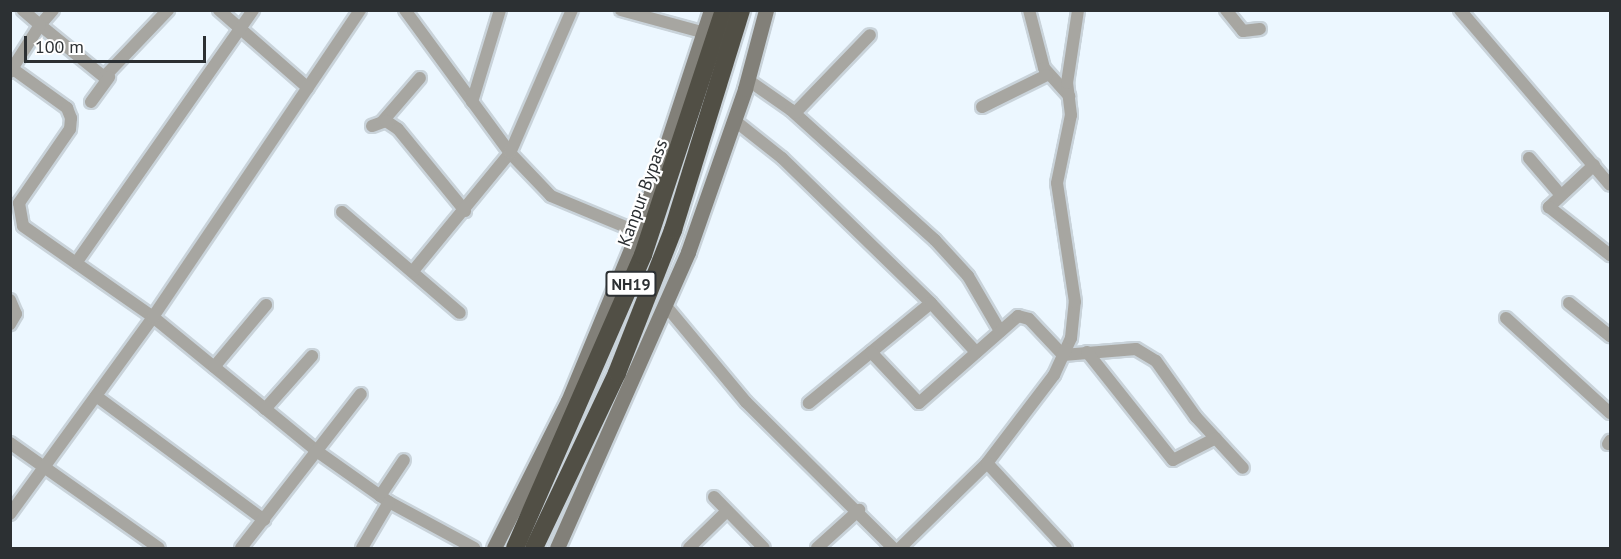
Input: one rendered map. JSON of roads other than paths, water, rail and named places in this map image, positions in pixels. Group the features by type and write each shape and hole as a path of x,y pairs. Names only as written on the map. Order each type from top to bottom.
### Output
{"highway":[{"name":"Kanpur Bypass","path":"515,549 643,255 724,10"},
{"name":"NH19","path":"534,549 617,374 658,270 701,148 741,10"}],"main road":[{"path":"494,549 568,401 638,232 711,10"},
{"path":"557,549 666,306 748,80 766,10"}],"street":[{"path":"23,10 95,73 109,77"},
{"path":"53,10 40,25 12,70 62,103 71,118 70,129 19,203 18,217 76,263 153,316 318,452 385,499 474,549"},
{"path":"91,102 109,77 168,10"},
{"path":"219,10 238,31 308,88"},
{"path":"76,263 253,10"},
{"path":"10,514 153,316 360,10"},
{"path":"405,10 510,153 551,196 638,232"},
{"path":"472,102 500,10"},
{"path":"413,271 465,211 510,153 572,10"},
{"path":"621,10 705,33"},
{"path":"1029,10 1047,75 1069,96"},
{"path":"900,549 987,463 1054,375 1063,355 1075,302 1057,183 1070,124 1069,96 1078,10"},
{"path":"1226,10 1243,32 1260,29"},
{"path":"1460,10 1611,185"},
{"path":"795,113 870,35"},
{"path":"982,107 1047,75"},
{"path":"420,78 377,124 398,129 465,211"},
{"path":"748,80 795,113 935,240 968,276 1000,331"},
{"path":"734,120 782,158 931,303 976,352"},
{"path":"1529,158 1560,194"},
{"path":"1594,165 1560,194 1550,211 1611,255"},
{"path":"342,212 460,313"},
{"path":"10,300 16,314 10,324"},
{"path":"809,403 931,303"},
{"path":"1569,303 1611,336"},
{"path":"214,367 266,305"},
{"path":"666,306 746,402 859,510 893,549"},
{"path":"871,352 919,403 1000,331 1022,316 1063,355"},
{"path":"1506,318 1611,413"},
{"path":"1063,355 1143,351 1243,468"},
{"path":"1088,352 1173,460 1216,438"},
{"path":"265,409 312,356"},
{"path":"241,549 361,394"},
{"path":"96,396 264,520"},
{"path":"10,443 159,549"},
{"path":"362,549 404,460"},
{"path":"987,463 1066,549"},
{"path":"714,497 764,549"},
{"path":"817,549 859,510"},
{"path":"689,549 727,511"}]}
